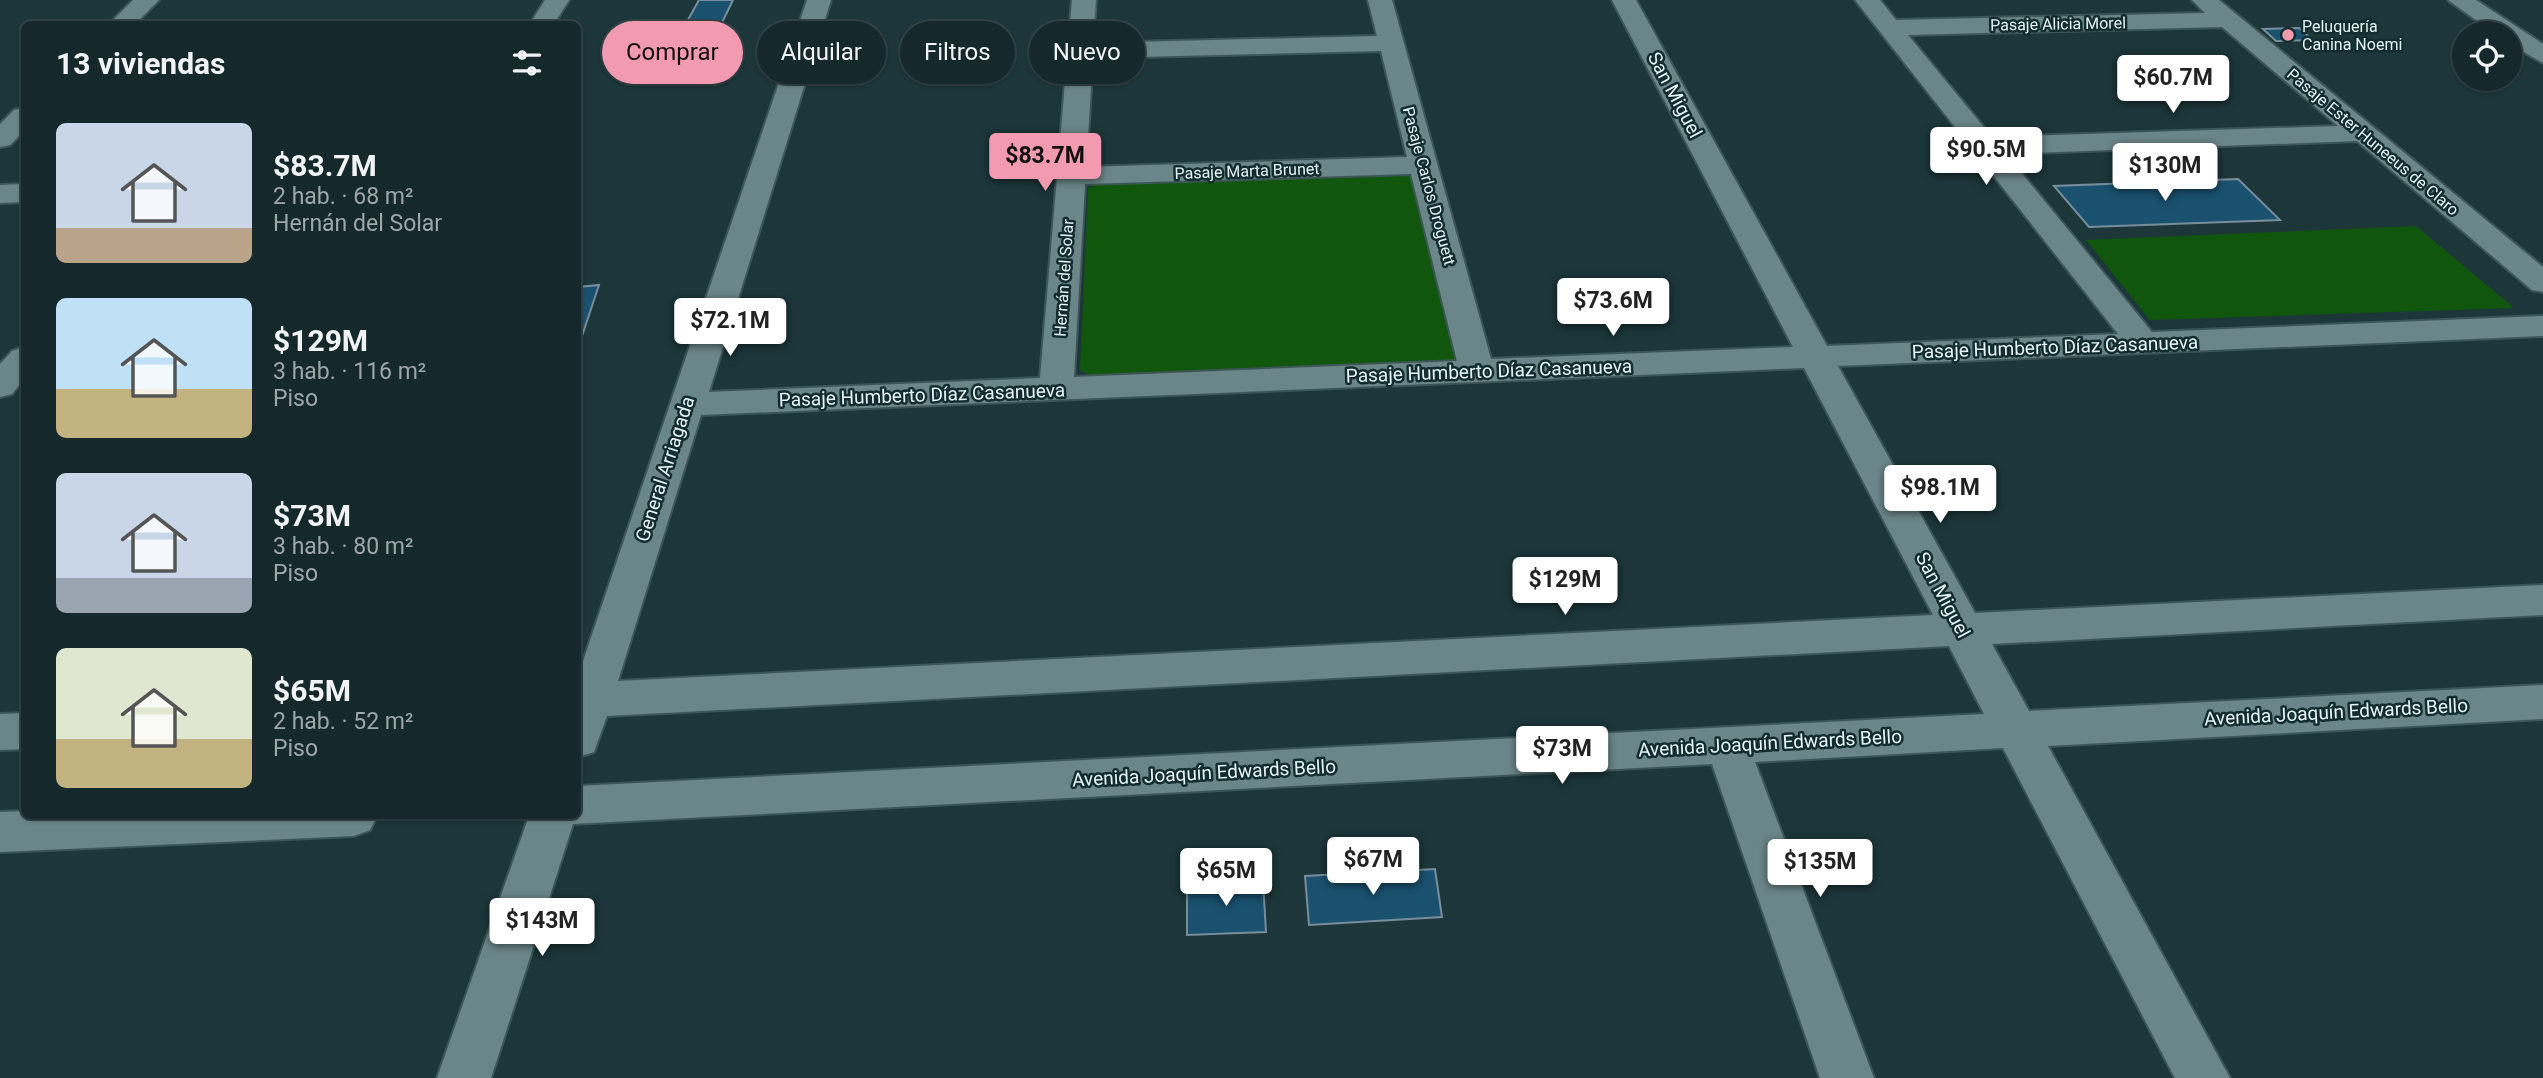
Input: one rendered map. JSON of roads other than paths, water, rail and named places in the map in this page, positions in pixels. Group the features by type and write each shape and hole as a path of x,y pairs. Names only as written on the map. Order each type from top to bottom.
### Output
{"street":[{"path":"124,21 147,0"},
{"path":"544,21 557,0"},
{"name":"General Arriagada","path":"582,713 819,0"},
{"name":"Hernán del Solar","path":"1082,21 1084,0"},
{"name":"Pasaje Carlos Droguett","path":"1380,0 1477,371"},
{"name":"San Miguel","path":"1624,0 2203,1078"},
{"path":"1867,0 2143,343"},
{"name":"Pasaje Ester Huneeus de Claro","path":"2204,0 2543,283"},
{"path":"2460,0 2543,55"},
{"name":"Pasaje Alicia Morel","path":"1889,28 2227,20"},
{"path":"1145,49 1391,43"},
{"name":"Hernán del Solar","path":"1056,389 1078,84"},
{"path":"0,139 21,119"},
{"path":"1985,146 2363,133"},
{"name":"Pasaje Marta Brunet","path":"1071,176 1423,165"},
{"path":"0,194 21,193"},
{"name":"Pasaje Humberto Díaz Casanueva","path":"686,404 2543,326"},
{"path":"0,358 21,357"},
{"path":"0,386 21,361"},
{"path":"582,713 1961,629 2543,600"},
{"name":"Avenida Joaquín Edwards Bello","path":"581,806 2543,702"},
{"path":"0,732 21,731"},
{"path":"1727,745 1847,1078"},
{"path":"0,832 288,819"},
{"path":"464,1078 551,819"}],"place":[{"name":"Peluquería Canina Noemi","path":"2288,35"}]}
